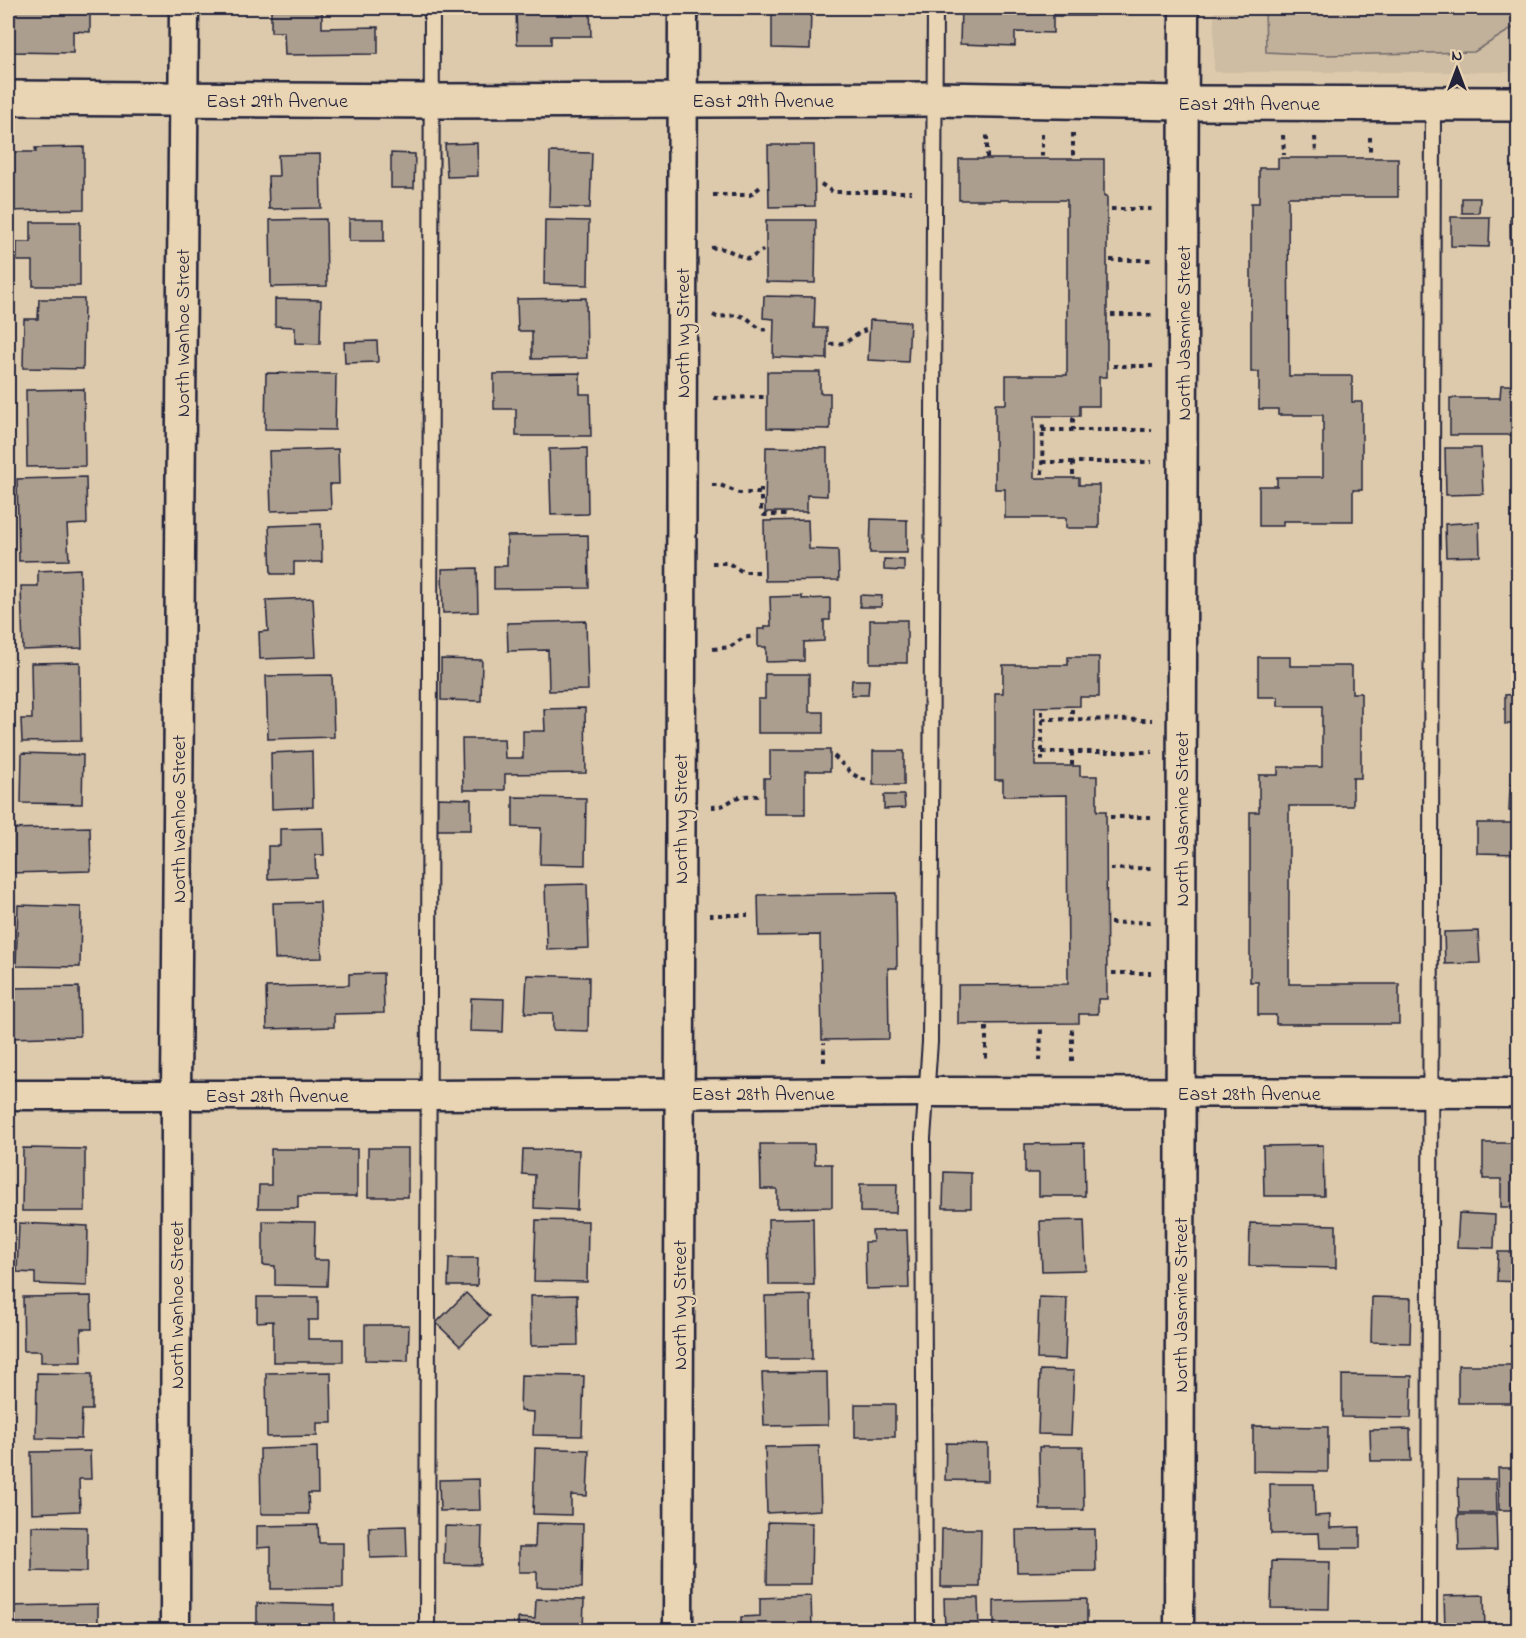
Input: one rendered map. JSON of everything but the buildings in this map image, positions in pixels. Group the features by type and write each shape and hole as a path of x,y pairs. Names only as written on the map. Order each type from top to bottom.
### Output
{"street":[{"name":"North Ivanhoe Street","path":"175,1630 184,8"},
{"name":"North Ivy Street","path":"678,1630 683,8"},
{"name":"North Jasmine Street","path":"1179,1630 1184,8"},
{"name":"East 29th Avenue","path":"8,98 432,101 935,99 1184,104 1518,104"},
{"name":"East 28th Avenue","path":"8,1095 1518,1093"}],"lane":[{"path":"427,1630 432,8"},
{"path":"925,1630 923,1138 930,1042 935,8"},
{"path":"1429,1630 1433,104"}],"path":[{"path":"987,122 987,158"},
{"path":"1042,130 1042,158"},
{"path":"1073,133 1073,156"},
{"path":"821,184 833,192 935,192"},
{"path":"703,195 750,195 763,185"},
{"path":"1111,209 1154,209"},
{"path":"705,248 717,247 729,250 749,259 763,250"},
{"path":"1110,260 1154,260"},
{"path":"709,314 738,315 747,318 760,329 770,330"},
{"path":"1111,315 1154,315"},
{"path":"830,344 845,343 866,330"},
{"path":"1113,366 1154,366"},
{"path":"711,398 764,397"},
{"path":"1073,418 1073,430"},
{"path":"1042,419 1042,474"},
{"path":"1042,430 1154,430"},
{"path":"1042,462 1154,462"},
{"path":"1073,462 1073,475"},
{"path":"707,485 720,485 739,493 761,490 761,511 764,515 787,515"},
{"path":"710,563 728,563 743,572 760,572"},
{"path":"710,649 730,647 743,638 754,636"},
{"path":"1072,709 1072,720"},
{"path":"1042,711 1042,761"},
{"path":"1042,719 1153,720"},
{"path":"1042,752 1153,752"},
{"path":"1072,752 1072,765"},
{"path":"834,756 856,777 868,780"},
{"path":"701,807 722,807 739,797 760,796"},
{"path":"1110,817 1152,817"},
{"path":"1110,869 1152,868"},
{"path":"701,915 748,915"},
{"path":"1110,922 1152,922"},
{"path":"1112,973 1152,973"},
{"path":"1071,1068 1072,1026"},
{"path":"986,1027 986,1068"},
{"path":"1040,1068 1041,1027"},
{"path":"824,1043 824,1069"}],"shaded area":[{"path":"1214,8 1518,8 1518,72 1214,72"},
{"path":"1265,8 1518,8 1518,25 1474,52 1325,55 1266,52"}]}
